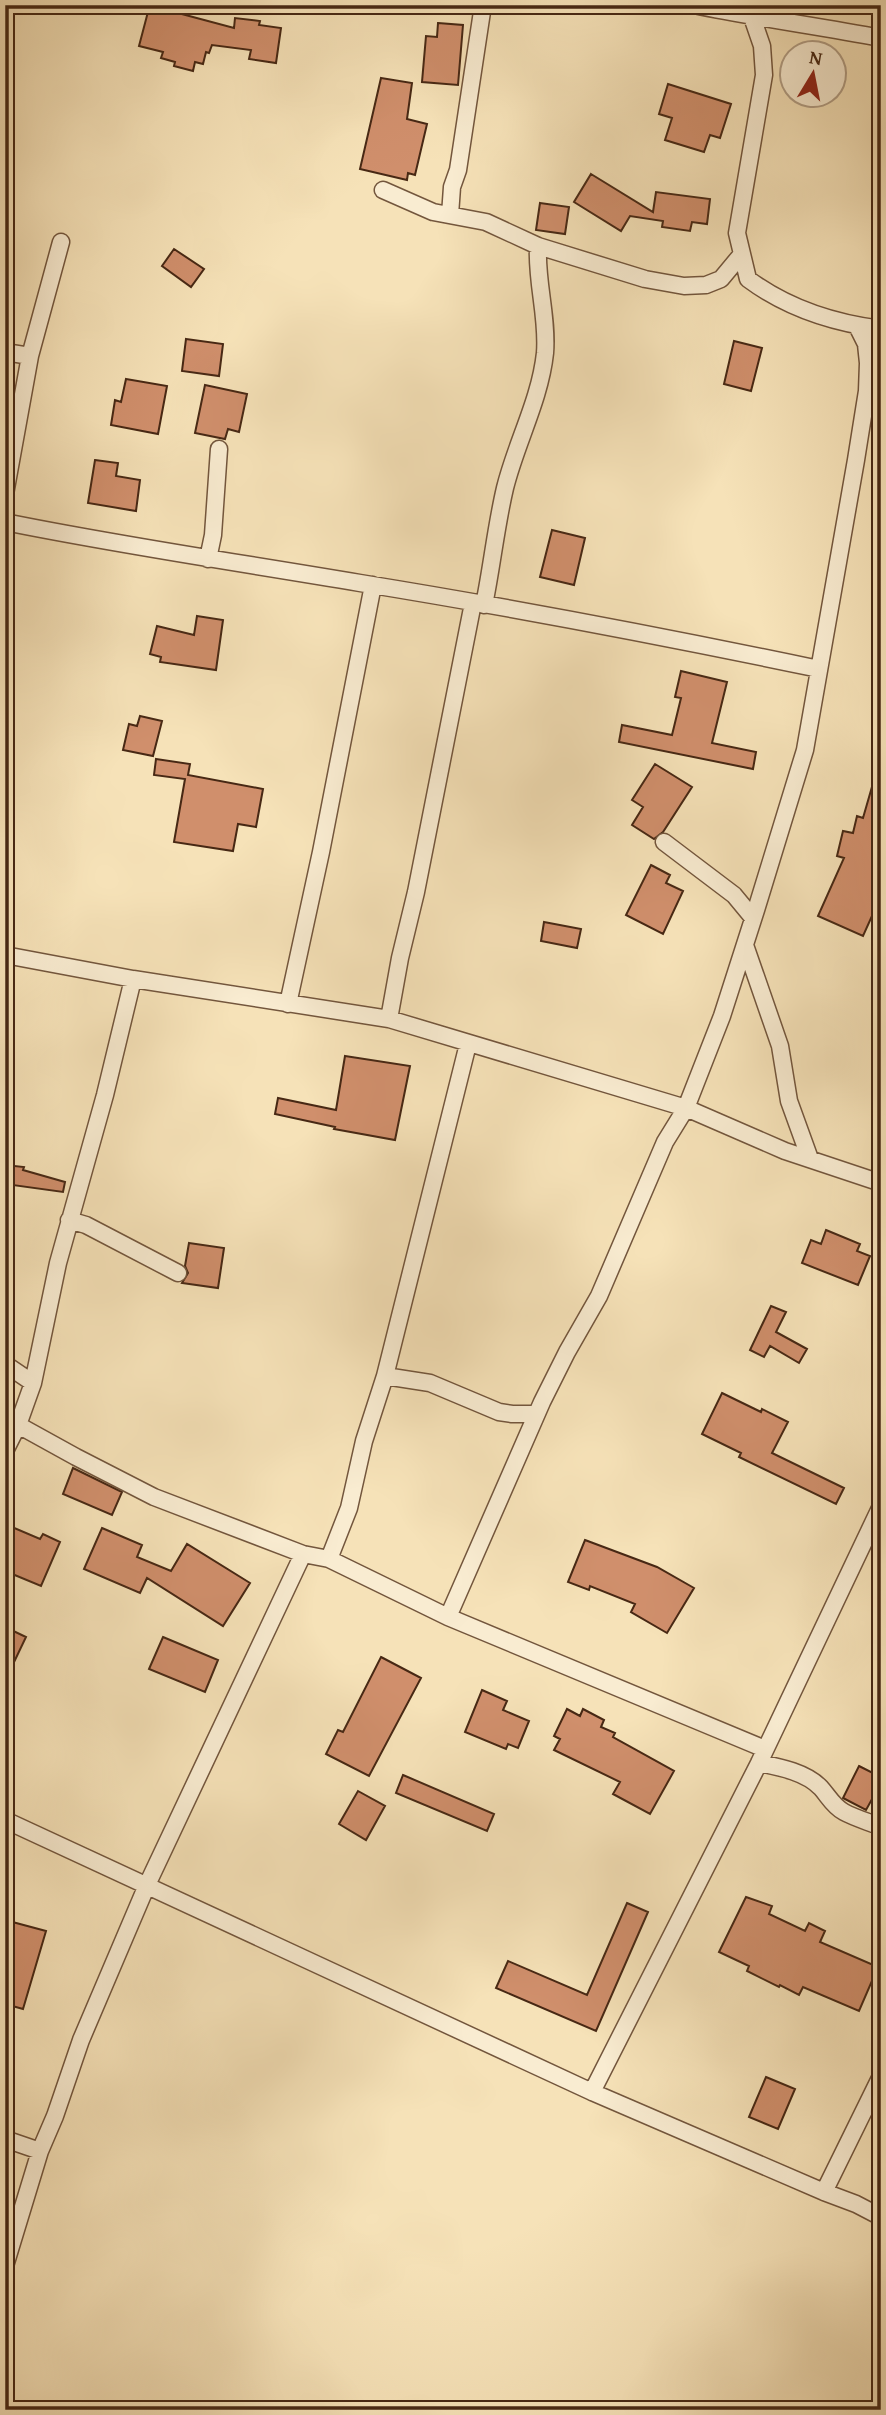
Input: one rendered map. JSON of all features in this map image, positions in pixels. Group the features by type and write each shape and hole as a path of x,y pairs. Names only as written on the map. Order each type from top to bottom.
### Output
{"street":[{"path":"450,215 452,187 458,170 484,5"},
{"path":"694,5 881,38"},
{"path":"752,17 762,46 764,75 737,233 748,279 767,293 796,308 857,326 881,329"},
{"path":"383,190 433,212 486,222 538,246 616,272 684,286 706,285 721,279 741,255"},
{"path":"5,494 30,356 61,242"},
{"path":"389,1019 400,958 506,487 544,357 546,333 537,262 538,246"},
{"path":"448,1617 536,1414 566,1352 599,1296 665,1142 686,1108 722,1016 745,945 805,750 863,419 868,363 866,344 857,326"},
{"path":"868,363 881,346"},
{"path":"5,352 30,356"},
{"path":"208,559 213,536 219,450"},
{"path":"5,522 635,631 819,669"},
{"path":"288,1004 321,852 373,585"},
{"path":"664,842 734,895 753,918"},
{"path":"745,945 780,1046 789,1101 810,1160"},
{"path":"5,955 133,979 389,1019 686,1108 785,1151 881,1183"},
{"path":"5,1451 33,1383 58,1263 105,1095 133,979"},
{"path":"329,1559 349,1508 364,1441 385,1376 468,1044"},
{"path":"69,1220 86,1225 178,1273"},
{"path":"5,1364 33,1383"},
{"path":"385,1376 430,1383 499,1412 536,1414"},
{"path":"18,1424 75,1457 154,1497 303,1554 329,1559 448,1617 762,1756 774,1766 811,1780 821,1788 831,1803 845,1813 881,1827"},
{"path":"592,2092 762,1756 881,1506"},
{"path":"5,2266 40,2151 81,2039 147,1885 303,1554"},
{"path":"5,1820 592,2092 881,2217"},
{"path":"824,2192 881,2076"},
{"path":"5,2139 40,2151"}],"building":[{"path":"157,5 179,9 178,13 234,28 235,18 260,21 259,25 281,28 276,63 249,59 251,50 212,45 209,53 206,52 203,64 195,62 193,71 174,66 175,62 161,58 163,52 139,46 149,8 156,10"},
{"path":"438,23 463,25 458,85 422,82 426,36 437,37"},
{"path":"381,78 412,83 407,119 427,124 415,175 408,173 407,180 360,169"},
{"path":"668,84 731,104 720,138 710,135 704,152 665,140 672,118 659,114"},
{"path":"591,174 653,212 656,192 710,199 707,224 692,222 690,231 662,227 663,221 630,216 621,231 574,202"},
{"path":"540,203 569,207 565,234 536,230"},
{"path":"174,249 204,269 191,287 162,266"},
{"path":"186,339 223,344 219,376 182,371"},
{"path":"734,341 762,348 751,391 724,384"},
{"path":"126,379 167,386 158,434 111,425 115,400 121,402"},
{"path":"205,385 247,394 239,432 228,429 225,439 195,433"},
{"path":"95,460 118,463 116,476 140,480 136,511 88,503"},
{"path":"552,530 585,538 574,585 540,577"},
{"path":"197,616 223,620 216,670 160,662 161,657 150,654 157,626 194,635"},
{"path":"681,671 727,682 712,743 756,752 753,769 619,742 622,725 672,735 681,698 675,697"},
{"path":"140,716 162,721 153,756 123,750 129,724 137,726"},
{"path":"156,759 190,764 188,775 263,789 256,827 238,824 233,851 174,842 185,779 154,775"},
{"path":"655,764 692,787 663,832 654,839 632,825 643,807 632,800"},
{"path":"876,773 881,774 881,865 874,891 881,896 863,936 818,916 844,858 837,856 843,831 853,833 857,816 863,818"},
{"path":"651,865 670,875 666,883 683,891 663,934 626,915"},
{"path":"544,922 581,929 577,948 541,941"},
{"path":"345,1056 410,1066 395,1140 334,1129 335,1127 275,1114 278,1098 336,1110"},
{"path":"5,1165 24,1167 23,1170 65,1182 63,1192 5,1184"},
{"path":"826,1230 860,1244 857,1251 870,1256 858,1285 802,1263 811,1240 821,1244"},
{"path":"189,1243 224,1248 218,1288 182,1283 188,1273 185,1266"},
{"path":"771,1306 786,1312 776,1332 807,1349 799,1363 770,1346 764,1357 750,1350"},
{"path":"722,1393 788,1422 772,1453 844,1488 836,1504 739,1457 741,1453 702,1434"},
{"path":"73,1468 122,1492 112,1515 63,1494"},
{"path":"5,1524 40,1539 43,1534 60,1542 41,1586 5,1571"},
{"path":"102,1528 142,1545 137,1557 171,1571 187,1544 250,1583 223,1626 147,1578 140,1593 84,1569"},
{"path":"585,1540 657,1567 694,1588 667,1633 631,1612 635,1604 590,1586 589,1590 568,1582"},
{"path":"5,1627 26,1637 5,1681"},
{"path":"163,1637 218,1660 205,1692 149,1669"},
{"path":"381,1657 421,1678 369,1776 326,1754 338,1730 343,1732"},
{"path":"482,1690 507,1701 503,1710 529,1721 518,1748 508,1744 506,1749 465,1732"},
{"path":"567,1709 580,1716 583,1709 604,1720 601,1727 615,1733 613,1737 674,1771 650,1814 613,1794 620,1782 554,1750 560,1739 554,1736"},
{"path":"859,1766 881,1777 881,1783 866,1810 843,1798"},
{"path":"403,1775 494,1814 487,1831 396,1793"},
{"path":"358,1791 385,1806 366,1840 339,1824"},
{"path":"746,1897 772,1906 769,1914 805,1931 809,1923 825,1931 820,1942 878,1967 859,2011 803,1987 799,1995 780,1985 779,1987 747,1971 749,1966 719,1952"},
{"path":"627,1903 648,1912 596,2031 496,1988 508,1961 587,1995"},
{"path":"5,1920 46,1931 23,2009 5,2004"},
{"path":"766,2077 795,2089 778,2129 749,2117"}]}
